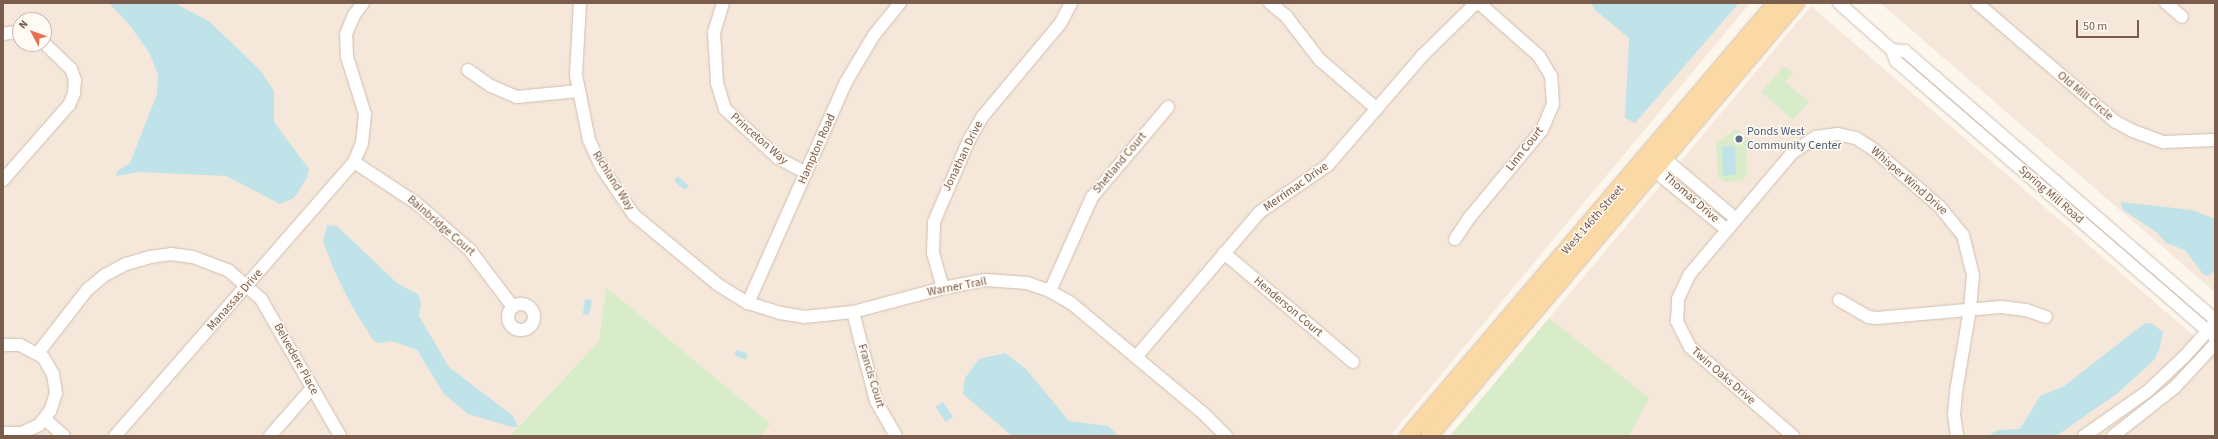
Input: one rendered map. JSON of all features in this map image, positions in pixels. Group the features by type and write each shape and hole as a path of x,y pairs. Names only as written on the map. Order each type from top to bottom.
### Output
{"main road":[{"name":"West 146th Street","path":"1429,436 1527,321 1776,3"},
{"name":"West 146th Street","path":"1408,436 1515,311 1796,3"},
{"path":"1515,311 1527,321"}],"street":[{"name":"Manassas Drive","path":"116,436 354,162 362,143 365,114 347,56 346,34 354,15 363,3"},
{"name":"Richland Way","path":"580,3 576,75 589,140 602,168 634,215 691,261"},
{"name":"Princeton Way","path":"723,3 714,32 717,83 724,109 778,158 806,174"},
{"name":"Hampton Road","path":"748,303 860,55 900,3"},
{"name":"Jonathan Drive","path":"943,288 933,253 934,222 965,147 983,116 1060,24 1071,3"},
{"path":"1270,3 1286,16 1320,60 1377,110"},
{"name":"Merrimac Drive","path":"1136,357 1224,253 1269,204 1328,165 1422,56 1478,3"},
{"name":"Linn Court","path":"1456,238 1470,217 1542,130 1550,114 1553,99 1551,76 1539,56 1478,3"},
{"name":"Spring Mill Road","path":"1838,3 1892,50 1896,61 2213,327"},
{"name":"Old Mill Circle","path":"1977,3 2116,122 2133,131 2164,142 2215,140"},
{"path":"2166,3 2182,17"},
{"path":"3,180 69,105 74,93 75,80 71,69 52,51"},
{"path":"468,70 491,86 517,97 579,91"},
{"name":"Shetland Court","path":"1050,291 1092,197 1168,107"},
{"name":"Whisper Wind Drive","path":"1731,224 1792,153 1806,141 1827,134 1856,138 1873,149 1940,207 1957,226 1972,263 1970,309 1956,392 1954,414 1957,436"},
{"name":"Thomas Drive","path":"1653,160 1671,164 1731,224"},
{"name":"Bainbridge Court","path":"354,162 416,203 469,249 513,307"},
{"name":"Twin Oaks Drive","path":"1731,224 1681,287 1677,310 1680,330 1690,347 1698,356 1793,436"},
{"name":"Henderson Court","path":"1224,253 1353,362"},
{"name":"Belvedere Place","path":"38,353 96,282 113,270 138,259 171,254 193,257 229,270 248,285 267,307 340,436"},
{"name":"Warner Trail","path":"691,261 717,284 748,303 780,313 804,317 853,312 943,288 1001,279 1050,291 1071,303 1136,357 1217,431 1226,436"},
{"path":"1839,300 1868,317 1877,318 1970,309 2009,307 2046,317"},
{"name":"Francis Court","path":"853,312 876,401 896,436"},
{"path":"2084,436 2148,391 2213,327"},
{"path":"2113,436 2175,387 2215,344"},
{"path":"3,345 20,345 38,353 48,364 56,382 54,403 45,419 22,433 3,433"},
{"path":"270,436 312,388"},
{"path":"45,419 64,436"}],"shaded area":[{"path":"3,3 1750,3 1390,436 760,436 771,424 606,287 599,341 510,436 3,436"},
{"path":"1880,3 2215,3 2215,292"},
{"path":"1811,6 2215,354 2215,436 1629,436 1633,428 1549,318"}],"green space":[{"path":"1784,66 1793,73 1785,82 1809,102 1793,120 1761,92"},
{"path":"1736,129 1751,143 1746,149 1747,174 1742,180 1724,182 1718,177 1716,144"},
{"path":"606,287 771,424 760,436 510,436 599,341"},
{"path":"1549,318 1649,398 1629,436 1450,436"}],"water":[{"path":"109,3 174,3 209,21 260,70 274,91 274,122 309,169 307,178 294,198 280,204 226,176 139,172 116,176 117,171 130,163 157,94 158,75 150,54 131,27"},
{"path":"1591,3 1739,3 1635,123 1625,118 1629,38 1595,10"},
{"path":"1722,146 1735,146 1736,175 1723,175"},
{"path":"678,176 689,186 685,190 674,181"},
{"path":"2121,202 2192,210 2215,219 2215,270 2209,276 2203,274 2185,250 2166,243 2156,232 2122,209"},
{"path":"327,225 337,226 397,283 419,295 421,304 419,316 449,367 513,416 518,427 512,427 468,414 444,394 417,350 392,341 378,343 373,340 350,303 334,270 323,241"},
{"path":"585,299 592,300 589,315 583,314"},
{"path":"2145,323 2153,324 2163,332 2160,347 2155,359 2118,393 2056,436 1987,436 1999,430 2020,429 2040,396 2064,386"},
{"path":"737,350 748,354 746,360 734,355"},
{"path":"1005,353 1026,369 1069,421 1108,426 1118,436 1012,436 963,394 965,378 979,359"},
{"path":"943,402 953,417 946,422 936,407"}],"place":[{"name":"Ponds West Community Center","path":"1739,139"}]}
